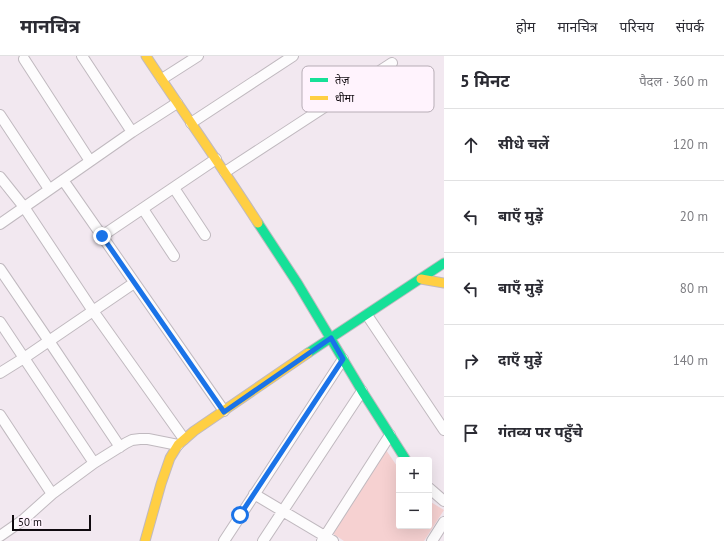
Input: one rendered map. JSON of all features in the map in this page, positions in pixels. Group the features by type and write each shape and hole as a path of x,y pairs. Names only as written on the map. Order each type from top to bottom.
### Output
{"street":[{"path":"82,56 132,132"},
{"path":"146,56 177,104 225,172 298,284 404,457"},
{"path":"162,79 198,56"},
{"path":"191,123 293,56"},
{"path":"24,59 90,162"},
{"path":"387,66 392,63"},
{"path":"0,224 132,132 177,104"},
{"path":"225,172 317,112"},
{"path":"0,115 50,189"},
{"path":"102,236 216,159"},
{"path":"0,177 24,208 181,442"},
{"path":"63,180 224,412"},
{"path":"174,188 205,235"},
{"path":"143,209 174,256"},
{"path":"145,541 165,471 170,458 181,442 194,431 444,263"},
{"path":"0,269 120,447"},
{"path":"421,279 444,283"},
{"path":"0,373 134,284"},
{"path":"367,315 444,430"},
{"path":"0,322 94,463"},
{"path":"224,541 343,359"},
{"path":"263,541 362,390"},
{"path":"0,415 52,494"},
{"path":"254,494 327,539 390,435"},
{"path":"0,536 23,520 52,494 94,463 132,440 140,439 181,442"},
{"path":"432,491 444,501"},
{"path":"432,541 444,522"}],"shaded area":[{"path":"386,450 396,465 396,529 432,529 424,541 344,541 332,533"},
{"path":"432,503 444,510 432,529"}],"traffic: fast":[{"path":"258,223 298,284 362,391 404,457"},
{"path":"308,353 444,263"}],"traffic: slow":[{"path":"146,56 258,223"},
{"path":"421,279 444,283"},
{"path":"145,541 161,484 170,458 178,445 194,431 308,353"}],"route":[{"path":"102,236 224,412 331,338 343,359 240,515"}]}
